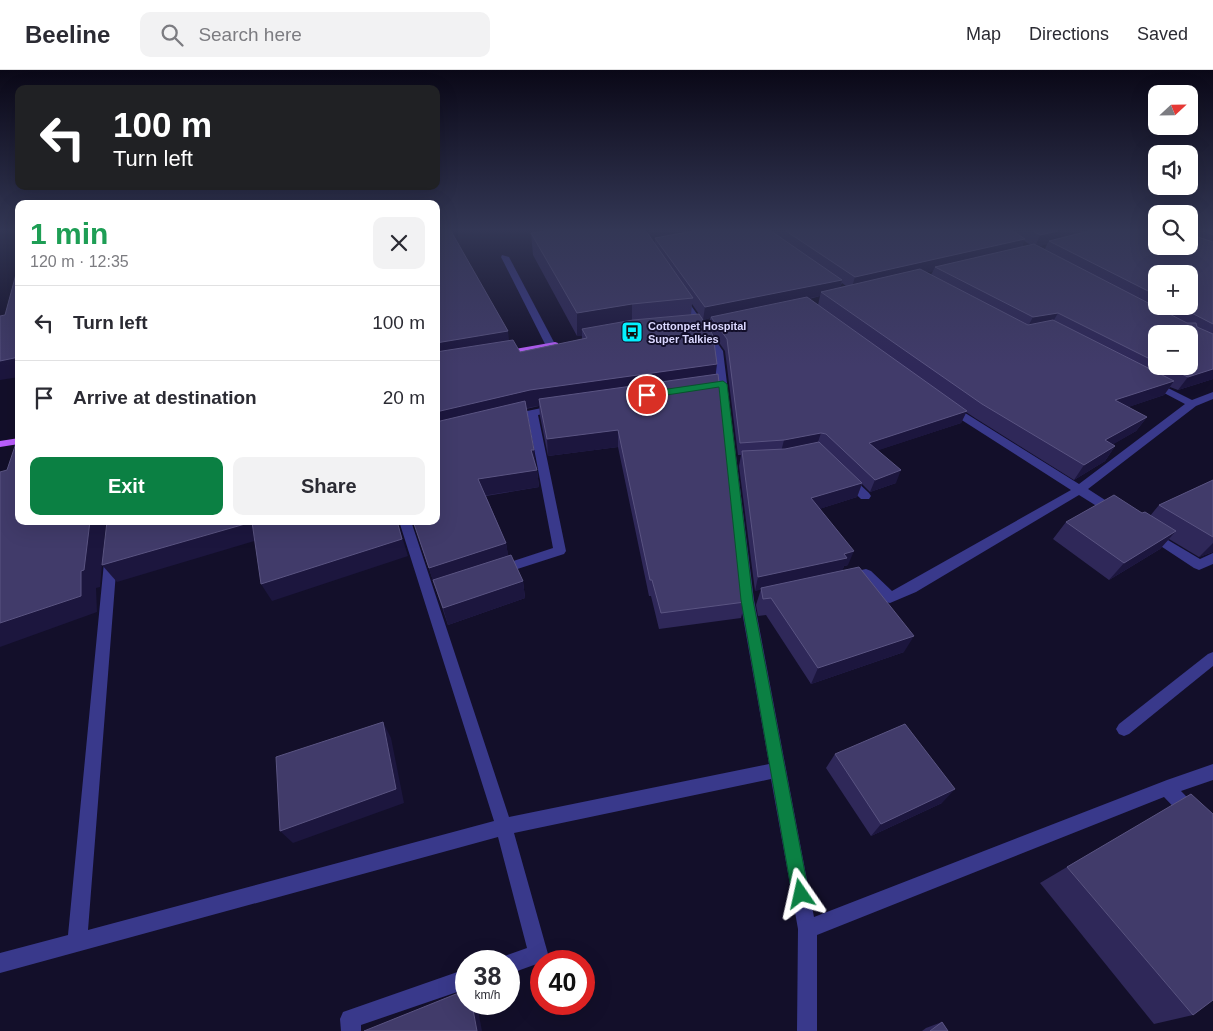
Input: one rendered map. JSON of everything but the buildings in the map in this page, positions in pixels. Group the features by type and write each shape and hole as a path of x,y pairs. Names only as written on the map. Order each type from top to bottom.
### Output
{"main road":[{"path":"494,355 569,343"},
{"path":"0,444 15,442"}],"street":[{"path":"515,276 551,346"},
{"path":"674,288 718,351 718,384 735,461 751,599 778,770 807,929 807,1031"},
{"path":"1141,377 1192,404"},
{"path":"838,580 866,574 890,598 911,588 1079,490 1192,404 1213,395"},
{"path":"938,399 970,422 1127,520"},
{"path":"504,419 570,406"},
{"path":"485,575 560,551 532,412"},
{"path":"838,470 865,496"},
{"path":"77,942 114,525"},
{"path":"407,525 433,591 504,827 538,954 520,960"},
{"path":"1143,530 1199,565 1213,558"},
{"path":"1124,729 1213,658"},
{"path":"0,963 504,827 778,770"},
{"path":"807,929 1167,788 1213,772"},
{"path":"1167,788 1213,836"},
{"path":"351,1031 350,1019 455,983"}],"place":[{"name":"Cottonpet Hospital Super Talkies","path":"632,332"}],"route":[{"path":"647,395 723,384 747,600 801,894"}]}
